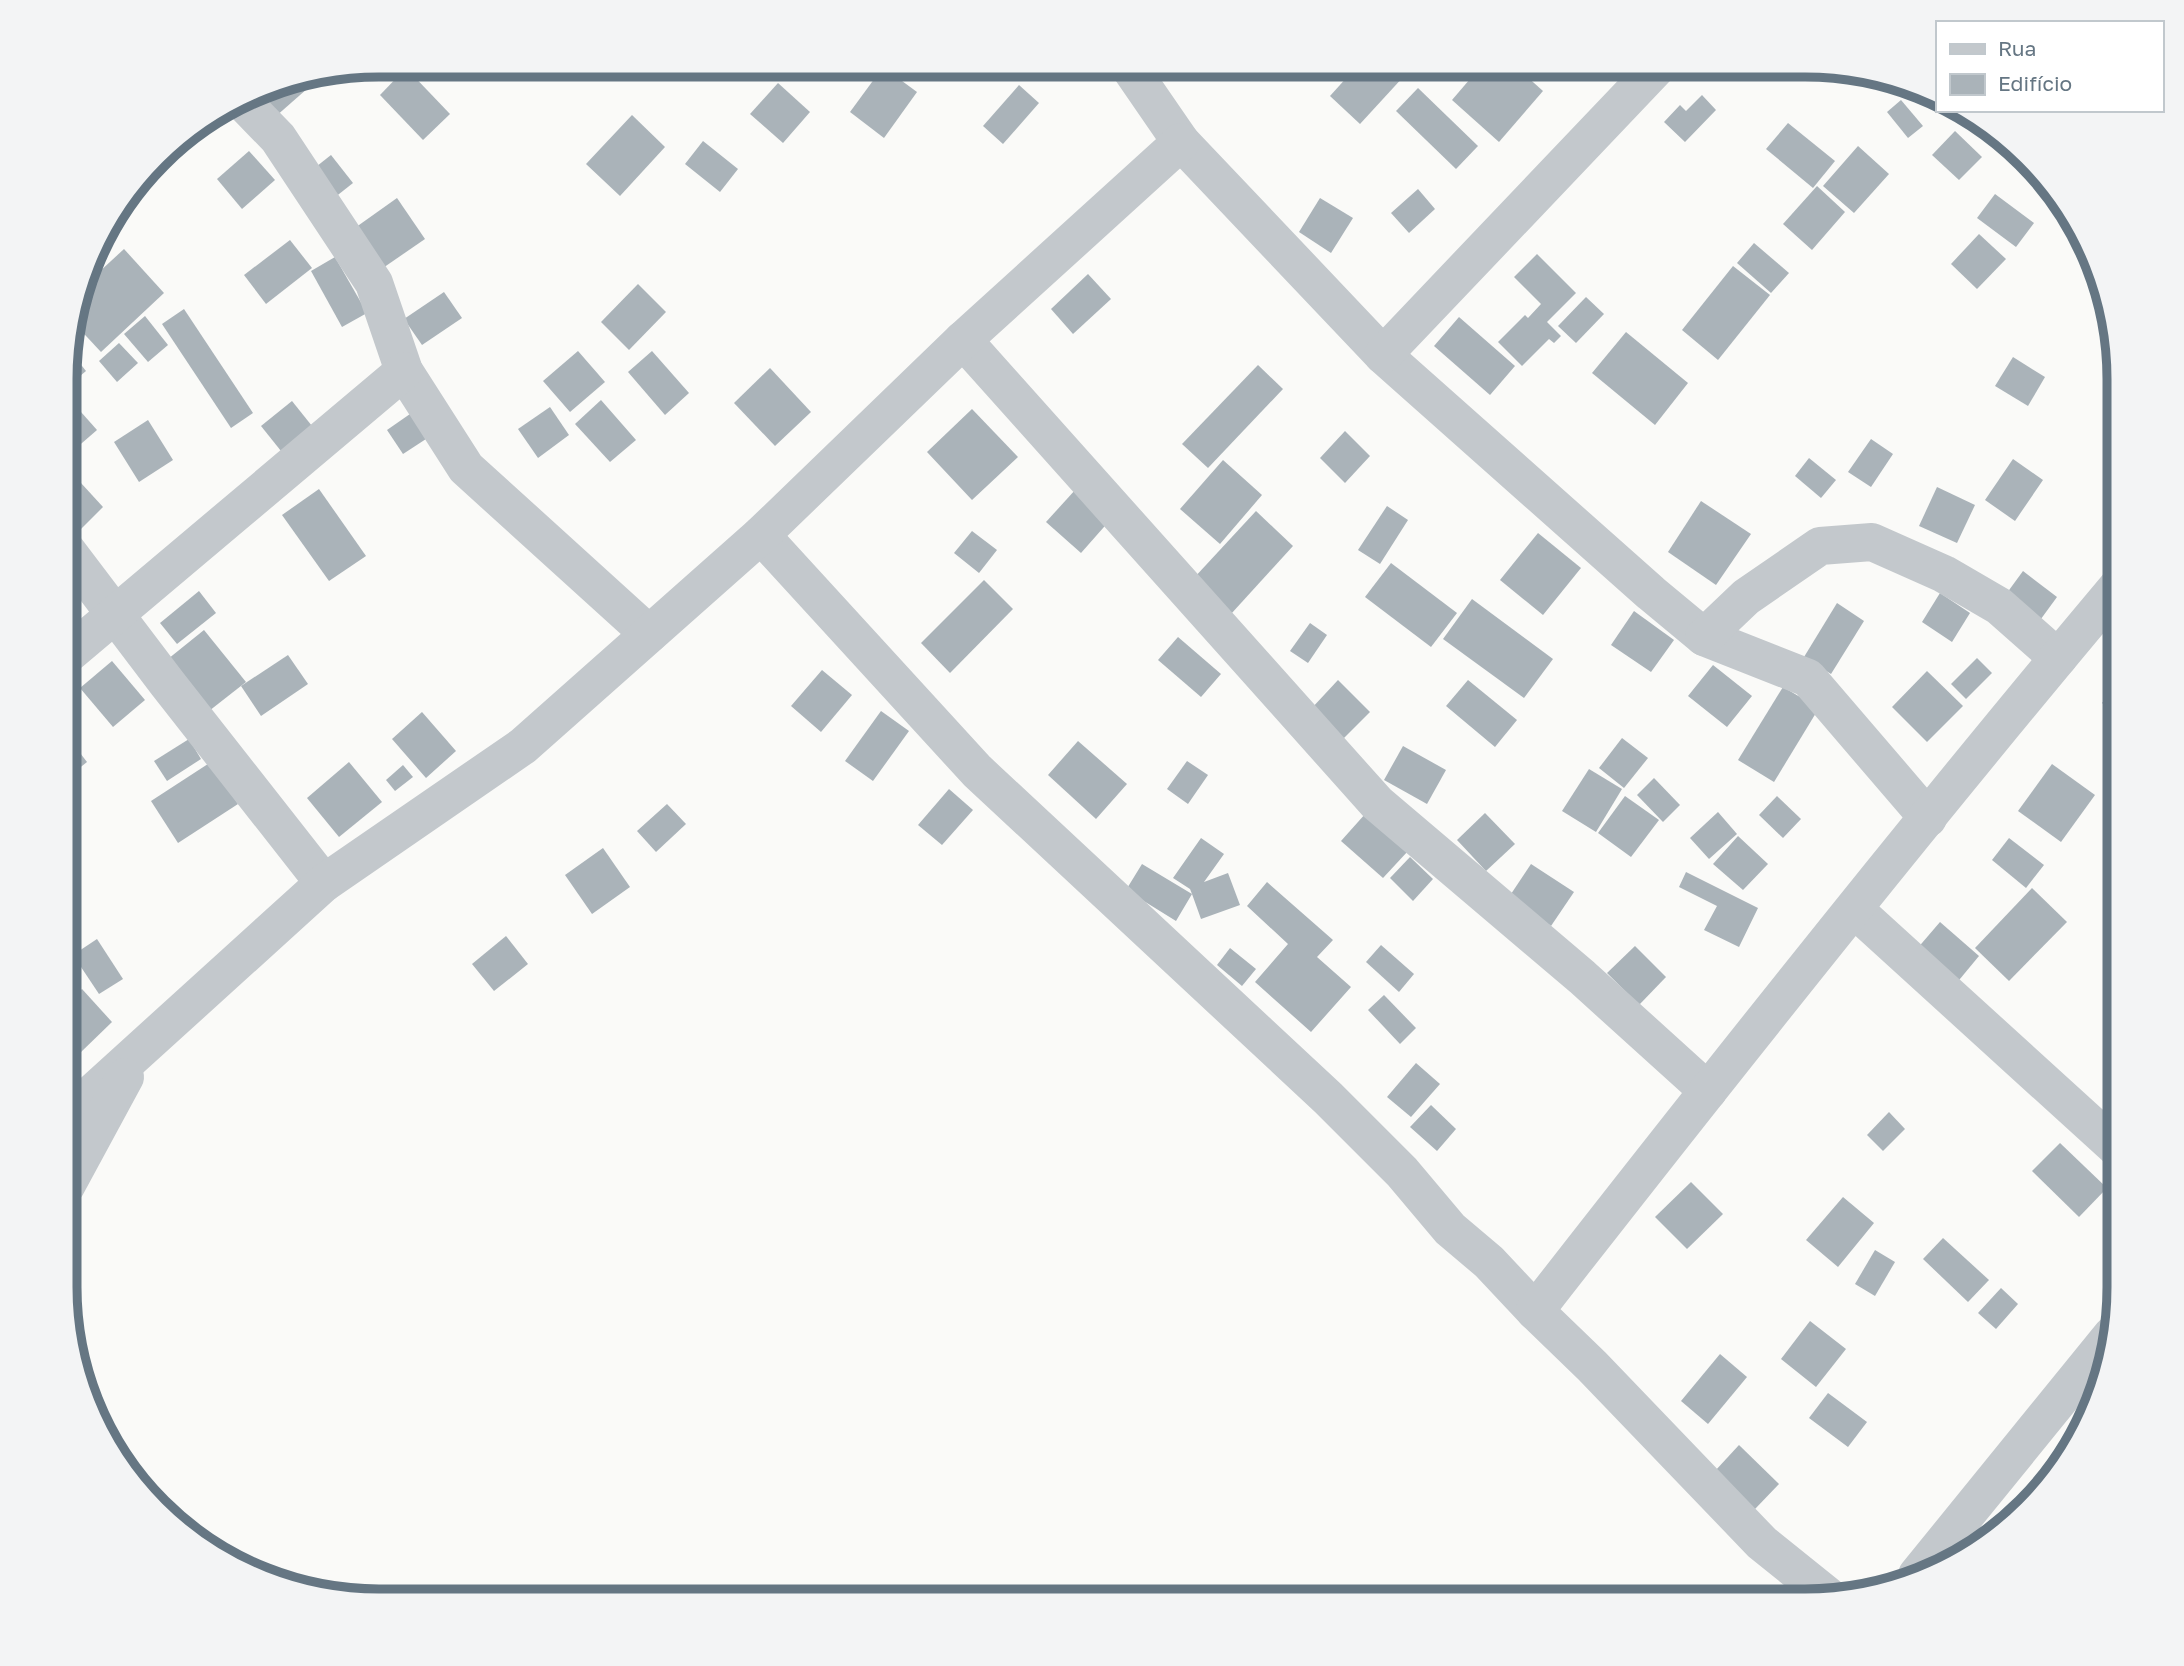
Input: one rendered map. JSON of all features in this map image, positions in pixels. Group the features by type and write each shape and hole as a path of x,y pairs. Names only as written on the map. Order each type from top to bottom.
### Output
{"street":[{"path":"1136,77 1181,142 1383,355 1704,637 1808,678 1928,818"},
{"path":"1383,355 1648,77"},
{"path":"248,107 278,138 374,283 404,371 466,468 649,634"},
{"path":"77,1107 324,883 523,746 761,535 963,340 1181,142"},
{"path":"963,340 1377,803 1582,976 1707,1090"},
{"path":"77,646 404,371"},
{"path":"761,535 976,771 1328,1098 1402,1172 1450,1229 1489,1262 1762,1543 1818,1588"},
{"path":"1704,637 1746,597 1820,547 1872,542 1944,575 1999,606 2058,658"},
{"path":"77,564 324,883"},
{"path":"1535,1311 1707,1090 2107,599"},
{"path":"1854,909 2107,1139"},
{"path":"77,1166 139,1052"},
{"path":"1927,1563 2100,1349"}],"building":[{"path":"397,77 415,77 450,114 423,140 380,95"},
{"path":"876,77 897,77 917,92 884,138 850,112"},
{"path":"1347,77 1403,77 1360,124 1330,96"},
{"path":"1472,77 1527,77 1543,91 1499,142 1452,100"},
{"path":"778,83 810,112 783,143 750,114"},
{"path":"312,85 275,117 261,101"},
{"path":"1019,85 1039,103 1003,144 983,126"},
{"path":"1418,88 1478,146 1456,169 1396,111"},
{"path":"1702,95 1716,110 1685,142 1664,122 1680,105 1686,111"},
{"path":"1901,100 1923,126 1908,138 1887,112"},
{"path":"632,115 665,147 620,196 586,164"},
{"path":"1788,123 1835,161 1813,188 1766,149"},
{"path":"1955,131 1982,157 1959,180 1932,155"},
{"path":"703,141 738,169 720,192 685,164"},
{"path":"1858,146 1889,174 1854,213 1823,186"},
{"path":"249,151 275,180 242,209 217,179"},
{"path":"331,155 353,183 334,198 312,170"},
{"path":"1817,186 1845,212 1812,250 1783,224"},
{"path":"1418,189 1435,209 1409,233 1391,213"},
{"path":"1995,194 2034,223 2016,247 1977,218"},
{"path":"397,198 425,239 380,270 352,230"},
{"path":"1320,198 1353,218 1331,253 1299,232"},
{"path":"1979,234 2006,259 1977,289 1951,264"},
{"path":"290,240 312,268 266,304 244,275"},
{"path":"1754,243 1789,273 1771,293 1737,263"},
{"path":"124,249 164,293 101,352 81,331 96,275"},
{"path":"1537,254 1576,293 1547,322 1561,336 1554,343 1549,339 1522,366 1498,342 1525,315 1528,318 1541,304 1514,277"},
{"path":"335,257 367,313 342,327 311,271"},
{"path":"1733,266 1770,295 1718,360 1682,330"},
{"path":"1088,274 1111,299 1073,334 1051,309"},
{"path":"638,284 666,312 629,350 601,322"},
{"path":"444,292 462,318 422,345 404,319"},
{"path":"1586,297 1604,314 1576,343 1558,326"},
{"path":"184,309 253,413 231,428 162,324"},
{"path":"145,316 168,345 148,362 124,334"},
{"path":"1459,317 1515,366 1490,395 1434,346"},
{"path":"1626,332 1688,383 1655,425 1592,373"},
{"path":"119,343 138,363 117,382 99,361"},
{"path":"578,351 605,382 570,412 543,381"},
{"path":"652,351 689,393 665,415 628,372"},
{"path":"2013,357 2045,377 2028,406 1995,386"},
{"path":"78,361 86,371 77,379"},
{"path":"1258,365 1283,389 1208,468 1182,444"},
{"path":"770,368 811,412 775,446 734,403"},
{"path":"601,400 636,440 610,462 575,424"},
{"path":"292,401 316,431 285,456 261,426"},
{"path":"550,407 569,435 538,458 518,429"},
{"path":"77,408 97,430 77,447"},
{"path":"972,409 1018,457 972,500 927,452"},
{"path":"410,414 426,439 403,454 387,430"},
{"path":"148,420 173,460 139,482 114,442"},
{"path":"1345,431 1370,456 1345,483 1320,458"},
{"path":"1871,439 1893,454 1871,487 1848,472"},
{"path":"1809,458 1836,480 1821,498 1795,476"},
{"path":"2013,459 2043,480 2015,521 1985,500"},
{"path":"1223,460 1262,495 1220,544 1180,509"},
{"path":"77,479 103,507 79,531 77,529"},
{"path":"1937,487 1975,505 1957,543 1919,526"},
{"path":"319,489 366,556 329,581 282,515"},
{"path":"1076,489 1111,519 1081,553 1046,522"},
{"path":"1701,501 1751,534 1716,585 1668,552"},
{"path":"1387,506 1408,520 1380,564 1358,550"},
{"path":"1256,511 1293,546 1231,614 1193,579"},
{"path":"972,531 997,550 979,573 954,553"},
{"path":"1538,533 1581,568 1543,615 1500,580"},
{"path":"1391,563 1457,613 1431,647 1365,597"},
{"path":"2023,571 2057,597 2038,623 2004,597"},
{"path":"984,580 1013,609 950,673 921,643"},
{"path":"199,591 216,613 177,644 160,623"},
{"path":"1940,593 1970,613 1952,642 1922,622"},
{"path":"1472,599 1553,659 1524,698 1443,639"},
{"path":"1837,603 1864,621 1831,674 1804,657"},
{"path":"1634,611 1674,640 1651,672 1611,645"},
{"path":"1310,623 1327,635 1308,663 1290,651"},
{"path":"204,630 246,682 209,711 168,659"},
{"path":"1178,637 1221,674 1201,697 1158,660"},
{"path":"288,655 308,684 261,716 241,686"},
{"path":"1977,658 1992,673 1966,699 1951,684"},
{"path":"112,661 145,700 113,727 80,688"},
{"path":"1713,665 1752,696 1727,727 1688,696"},
{"path":"822,670 852,695 821,732 791,706"},
{"path":"1927,671 1963,706 1927,742 1892,707"},
{"path":"1338,680 1370,712 1342,740 1311,709"},
{"path":"1468,680 1517,720 1495,747 1446,706"},
{"path":"1783,687 1819,708 1774,782 1738,760"},
{"path":"881,711 909,731 873,781 845,761"},
{"path":"422,712 456,751 426,778 392,739"},
{"path":"1622,738 1648,758 1624,788 1599,768"},
{"path":"189,739 201,759 167,781 154,761"},
{"path":"1078,741 1127,784 1096,819 1048,775"},
{"path":"1403,746 1446,770 1427,804 1384,780"},
{"path":"77,749 87,762 77,770"},
{"path":"1187,761 1208,775 1188,804 1167,789"},
{"path":"211,762 238,804 178,843 151,801"},
{"path":"349,762 382,802 339,837 307,798"},
{"path":"2052,764 2095,795 2061,842 2018,811"},
{"path":"403,765 413,777 395,791 386,780"},
{"path":"1589,769 1622,789 1596,832 1562,811"},
{"path":"1654,778 1680,805 1663,822 1637,795"},
{"path":"949,789 973,810 942,845 918,825"},
{"path":"1625,796 1659,820 1631,857 1598,833"},
{"path":"1777,796 1801,819 1783,838 1759,815"},
{"path":"667,804 686,824 656,852 637,831"},
{"path":"1718,812 1737,834 1709,859 1690,838"},
{"path":"1366,813 1408,851 1383,878 1341,841"},
{"path":"1485,813 1515,844 1486,871 1457,840"},
{"path":"1738,836 1768,864 1743,890 1713,864"},
{"path":"1201,838 1224,854 1204,882 1228,873 1240,905 1201,919 1190,889 1173,878"},
{"path":"2009,838 2044,865 2026,888 1992,860"},
{"path":"603,848 630,887 592,914 565,875"},
{"path":"1410,857 1433,879 1413,901 1390,878"},
{"path":"1142,864 1192,894 1176,921 1126,890"},
{"path":"1531,864 1574,892 1551,926 1509,897"},
{"path":"1686,872 1758,908 1739,947 1704,930 1717,906 1679,887"},
{"path":"1267,882 1333,940 1317,957 1351,987 1311,1032 1255,982 1288,944 1247,906"},
{"path":"2032,888 2067,922 2009,981 1975,948"},
{"path":"1940,922 1979,956 1950,991 1910,957"},
{"path":"506,936 528,964 494,991 472,964"},
{"path":"97,939 123,979 99,994 77,961 77,952"},
{"path":"1381,945 1414,974 1399,992 1366,962"},
{"path":"1635,946 1666,977 1639,1005 1607,973"},
{"path":"1230,948 1256,969 1242,986 1217,965"},
{"path":"82,989 112,1022 80,1053 77,1050 77,993"},
{"path":"1384,995 1416,1028 1400,1044 1368,1010"},
{"path":"1416,1063 1440,1084 1411,1117 1387,1097"},
{"path":"1431,1105 1456,1129 1437,1151 1410,1127"},
{"path":"1889,1112 1905,1129 1883,1151 1867,1135"},
{"path":"2060,1143 2107,1188 2079,1217 2032,1171"},
{"path":"1691,1182 1723,1214 1687,1249 1655,1217"},
{"path":"1843,1197 1874,1223 1838,1267 1806,1240"},
{"path":"1943,1238 1989,1280 1968,1302 1923,1259"},
{"path":"1875,1250 1895,1262 1875,1296 1855,1284"},
{"path":"2001,1288 2018,1304 1996,1329 1978,1313"},
{"path":"1810,1321 1846,1349 1816,1387 1781,1359"},
{"path":"1720,1354 1747,1377 1708,1424 1681,1401"},
{"path":"1828,1393 1867,1422 1848,1447 1809,1418"},
{"path":"1739,1445 1779,1484 1755,1509 1715,1471"}]}
